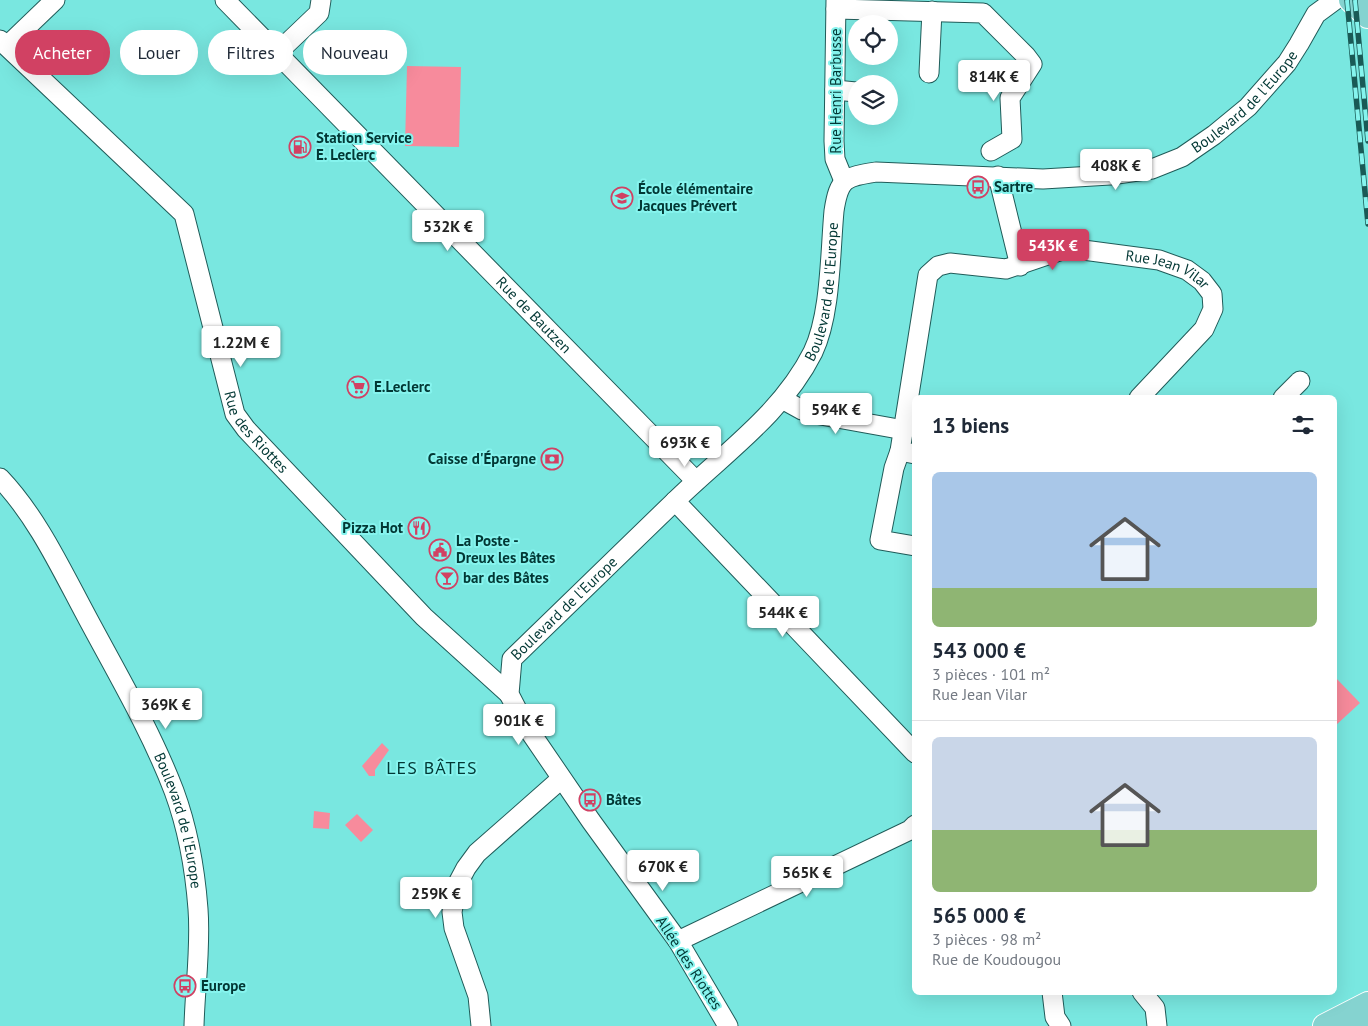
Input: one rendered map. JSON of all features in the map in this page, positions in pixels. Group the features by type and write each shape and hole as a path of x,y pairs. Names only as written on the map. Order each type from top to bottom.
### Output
{"main road":[{"path":"1352,0 1368,16"},
{"path":"1325,1026 1368,1004"},
{"path":"1362,1026 1368,1023"}],"street":[{"path":"3,43 55,0"},
{"name":"Rue de Bautzen","path":"225,0 254,30"},
{"path":"293,38 319,13 321,0"},
{"name":"Boulevard de l'Europe","path":"509,694 512,659 782,400 813,352 824,319 836,195 844,181 855,176 876,172 1043,179 1110,175 1152,169 1182,157 1214,135 1248,107 1287,63 1313,10 1335,0"},
{"path":"836,4 932,12 982,13 1032,64 1010,98 1012,140 991,151"},
{"name":"Rue Henri Barbusse","path":"836,4 834,159 844,181"},
{"path":"929,74 932,12"},
{"name":"Rue des Riottes","path":"3,43 184,214 235,414 246,429 424,617 509,694"},
{"name":"Rue de Bautzen","path":"293,69 696,481"},
{"path":"835,90 848,91"},
{"path":"998,176 1020,266"},
{"name":"Rue Jean Vilar","path":"912,545 880,540 894,468 908,453 904,430 928,275 938,266 950,263 1006,269 1020,266 1068,248 1159,260 1187,270 1202,281 1212,294 1213,309 1204,329 1143,395"},
{"path":"1286,395 1300,381"},
{"path":"782,400 815,414 904,430"},
{"name":"Boulevard de l'Europe","path":"0,478 20,502 47,544 151,737 175,793 189,842 197,902 199,931 194,1026"},
{"path":"675,501 912,750"},
{"path":"481,1026 478,996 454,928 452,912 457,885 466,868 478,853 514,819 562,779 524,723 509,694"},
{"name":"Allée des Riottes","path":"562,779 678,942 728,1026"},
{"path":"678,942 912,828"},
{"path":"1052,995 1055,1018 1061,1026"},
{"path":"1144,995 1155,1008 1157,1026"}],"shaded area":[{"path":"407,66 461,67 459,147 405,146"},
{"path":"1337,679 1360,703 1337,724"},
{"path":"382,743 389,750 375,770 375,776 369,776 362,766"},
{"path":"314,811 330,813 329,829 313,828"},
{"path":"357,814 373,830 361,842 345,825"}],"railway":[{"path":"1347,0 1368,224"},
{"path":"1355,0 1368,141"}],"place":[{"name":"Station Service E. Leclerc","path":"300,147"},
{"name":"Sartre","path":"978,187"},
{"name":"École élémentaire Jacques Prévert","path":"622,198"},
{"name":"E.Leclerc","path":"358,387"},
{"name":"Caisse d'Épargne","path":"552,459"},
{"name":"Pizza Hot","path":"419,528"},
{"name":"La Poste - Dreux les Bâtes","path":"440,550"},
{"name":"bar des Bâtes","path":"447,578"},
{"name":"Bâtes","path":"590,800"},
{"name":"Europe","path":"185,986"}],"district":[{"name":"LES BÂTES","path":"432,768"}]}
